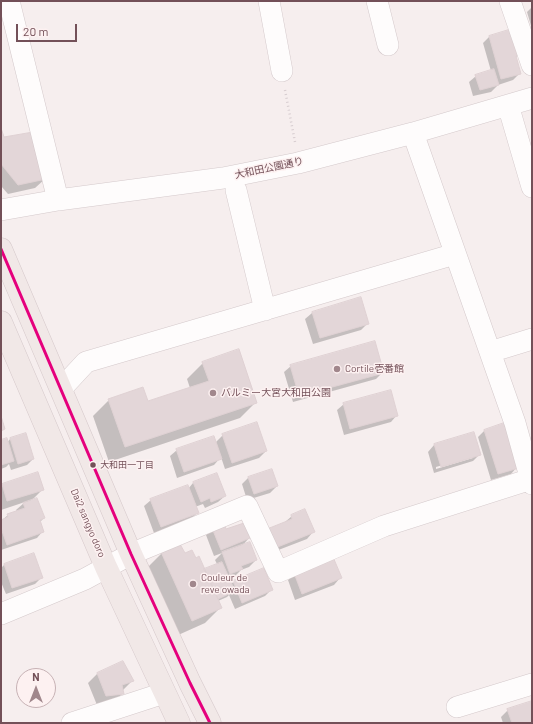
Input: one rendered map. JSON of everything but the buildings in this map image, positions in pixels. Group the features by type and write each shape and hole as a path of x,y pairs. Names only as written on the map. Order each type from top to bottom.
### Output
{"main road":[{"path":"1,249 131,554 210,723"},
{"name":"Dai2 sangyo doro","path":"1,322 106,567 179,723"}],"street":[{"path":"9,1 58,200"},
{"path":"269,1 282,71"},
{"path":"377,1 388,45"},
{"path":"510,1 532,65"},
{"name":"大和田公園通り","path":"1,210 58,200 223,178 298,162 412,133 532,98"},
{"path":"508,105 532,187"},
{"path":"1,614 85,579 131,554 247,506 278,572 384,526 531,481 523,421 490,352 412,133"},
{"path":"236,190 265,310"},
{"path":"61,389 86,362 455,254"},
{"path":"490,352 532,339"},
{"path":"457,707 532,684"},
{"path":"72,723 164,693"}],"path":[{"path":"282,71 298,162"}],"transit line":[{"path":"1,249 131,554 210,723"}],"place":[{"name":"Cortile壱番館","path":"337,369"},
{"name":"バルミー大宮大和田公園","path":"213,393"},
{"name":"大和田一丁目","path":"93,465"},
{"name":"Couleur de reve owada","path":"193,584"}]}
